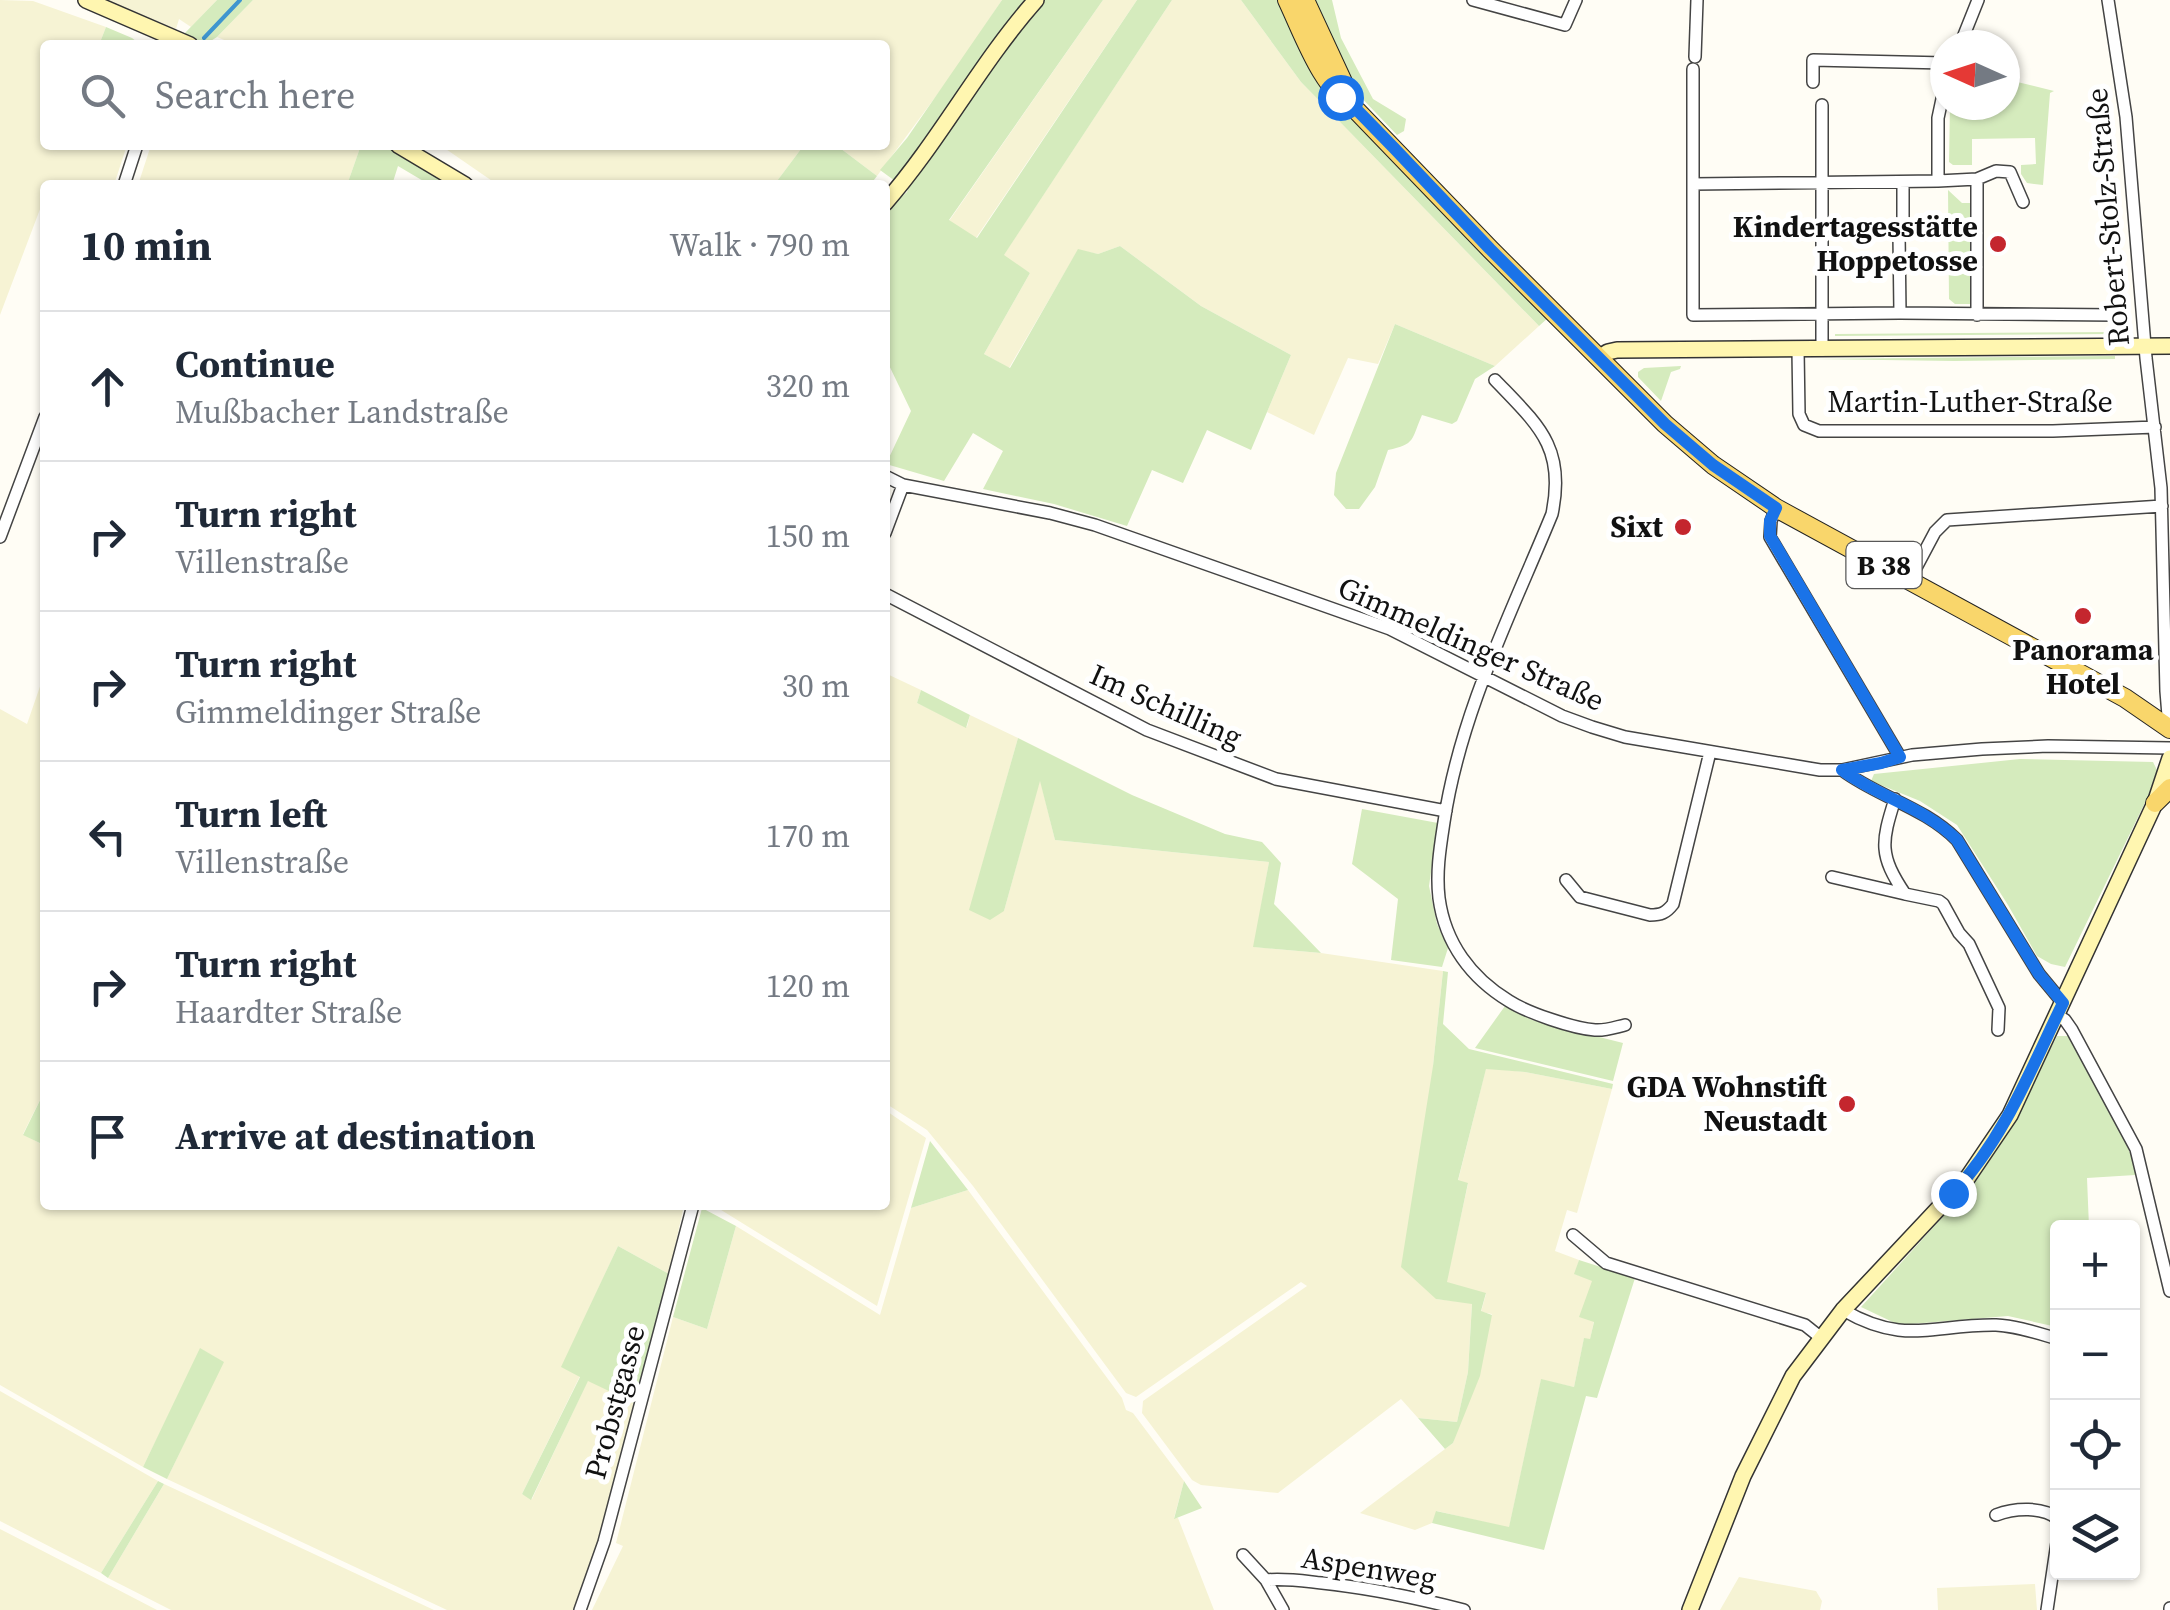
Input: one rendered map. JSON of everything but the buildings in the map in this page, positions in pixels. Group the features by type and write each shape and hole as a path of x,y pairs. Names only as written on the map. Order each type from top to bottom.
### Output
{"main road":[{"name":"B 38","path":"1288,0 1340,97 1692,448 1776,508 2126,698 2170,729"},
{"name":"B 38","path":"1305,0 1357,110"},
{"path":"2155,804 2170,788"}],"street":[{"path":"86,0 173,40"},
{"path":"890,196 999,44 1036,0"},
{"path":"1473,0 1565,25 1576,0"},
{"path":"1696,0 1693,315 2114,315"},
{"path":"1966,30 1978,0"},
{"name":"Robert-Stolz-Straße","path":"2108,0 2126,117 2162,506 2170,729"},
{"path":"1813,82 1813,60 1930,63"},
{"name":"Martin-Luther-Straße","path":"1822,105 1822,350"},
{"path":"1938,120 1938,181"},
{"path":"126,180 136,150"},
{"path":"406,150 457,180"},
{"path":"1693,184 1938,181 1977,179 1996,171 2010,172 2023,202"},
{"path":"1977,179 1977,314"},
{"path":"1900,313 1903,182"},
{"name":"Martin-Luther-Straße","path":"1600,357 1617,350 2170,346"},
{"name":"Martin-Luther-Straße","path":"1798,350 1799,414 1804,425 1819,431 2155,428"},
{"path":"1495,380 1544,435 1554,460 1556,493 1552,514 1460,742 1438,861 1440,901 1448,933 1461,958 1497,994 1547,1018 1597,1030 1626,1026"},
{"path":"0,538 40,430"},
{"name":"Gimmeldinger Straße","path":"890,478 904,485 1050,512 1095,525 1390,630 1562,716 1625,738 1820,770 1842,770 1900,757 2032,747 2170,748"},
{"path":"890,521 904,485"},
{"path":"1910,579 1940,524 1947,520 2162,506"},
{"path":"1776,508 1770,521 1770,536 1900,757"},
{"name":"Im Schilling","path":"890,597 1147,730 1276,779 1446,812"},
{"path":"2170,729 2170,740"},
{"path":"1566,880 1580,897 1650,915 1667,912 1673,904 1710,752"},
{"path":"1690,1610 1756,1448 1793,1376 1843,1310 1977,1165 2010,1114 2155,804 2170,758"},
{"path":"1842,770 1942,824 1957,840 2060,1009 2136,1149 2170,1291"},
{"path":"1895,798 1886,832 1885,856 1905,894"},
{"path":"1832,876 1944,904 1969,944 2000,1008 1998,1030"},
{"name":"Probstgasse","path":"580,1610 604,1542 692,1210"},
{"path":"1573,1235 1606,1263 1805,1325 1820,1337"},
{"path":"1843,1310 1874,1326 1902,1332 2002,1326 2050,1337"},
{"path":"1996,1515 2029,1510 2050,1513"},
{"name":"Aspenweg","path":"1243,1555 1266,1580 1283,1610"},
{"name":"Aspenweg","path":"1266,1580 1351,1586 1464,1610"},
{"path":"2047,1610 2051,1580"}],"shaded area":[{"path":"0,0 33,1 106,27 101,40 40,40 40,150 125,150 116,180 40,180 40,209 0,315"},
{"path":"106,0 217,0 191,27 179,19 176,29"},
{"path":"253,0 1002,0 877,176 843,150 890,150 890,40 217,37"},
{"path":"1103,0 1137,0 976,238 949,221"},
{"path":"1172,0 1241,0 1301,82 1539,326 1495,366 1395,324 1378,364 1348,358 1314,435 1267,412 1291,355 1201,306 1120,246 1098,254 1078,250 1009,368 984,354 1030,273 1003,256"},
{"path":"149,150 359,150 349,180 140,180"},
{"path":"447,150 800,150 778,180 491,180"},
{"path":"890,675 921,690 917,703 967,727 970,715 1018,738 970,909 1004,911 1040,779 1055,840 1269,862 1254,947 1443,971 1433,1066 1436,1299 1472,1303 1468,1372 1457,1422 1418,1418 1401,1399 1278,1493 1201,1485 1192,1480 1142,1413 1143,1401 1307,1286 1301,1282 1136,1397 1126,1393 927,1130 890,1106"},
{"path":"40,686 40,1100 23,1134 40,1143 40,1210 683,1210 669,1274 618,1246 562,1367 580,1376 522,1494 532,1499 588,1380 634,1403 601,1536 573,1610 447,1610 167,1479 223,1362 201,1349 143,1467 0,1385 0,709 27,724"},
{"path":"1486,1068 1612,1089 1577,1213 1567,1210 1555,1251 1579,1260 1575,1274 1592,1280 1594,1321 1590,1340 1584,1339 1574,1387 1541,1380 1509,1528 1437,1511 1432,1523 1415,1530 1360,1513 1453,1443 1492,1314 1481,1312 1486,1294 1446,1283 1468,1184 1458,1181"},
{"path":"890,1113 926,1138 877,1306 721,1210 890,1210"},
{"path":"968,1190 1122,1398 1126,1410 1133,1413 1184,1481 1174,1518 1178,1518 1214,1610 592,1610 623,1546 616,1543 673,1317 707,1329 736,1226 880,1315 911,1208"},
{"path":"0,1391 158,1481 101,1573 0,1521"},
{"path":"164,1484 434,1610 171,1610 108,1578"},
{"path":"0,1529 105,1583 157,1610 0,1610"},
{"path":"1739,1577 1816,1591 1822,1601 1820,1610 1720,1610"},
{"path":"2035,1584 2037,1610 1938,1610 1937,1588"}],"green space":[{"path":"217,0 253,0 212,40 197,40 184,34"},
{"path":"1002,0 1026,0 978,61 895,181 880,170 907,138"},
{"path":"1044,0 1103,0 949,220 977,238 1137,0 1172,0 1004,255 1030,273 984,354 1010,368 1078,249 1098,254 1120,246 1201,306 1291,355 1251,450 1207,430 1183,483 1152,470 1127,526 1054,504 983,489 1003,451 973,433 944,481 890,465 890,456 911,411 890,367 890,207 907,192 1024,22"},
{"path":"1241,0 1284,0 1324,81 1549,317 1539,326 1301,82"},
{"path":"1309,0 1332,0 1341,38 1373,99 1406,119 1404,131 1397,135 1354,90"},
{"path":"106,27 135,40 101,40"},
{"path":"2020,83 2054,91 2050,93 2043,185 2027,183 2021,174 2021,165 2036,164 2035,138 1972,139 1972,165 1949,162 1950,120 2020,120"},
{"path":"359,150 395,150 445,180 422,180 398,166 394,180 349,180"},
{"path":"800,150 843,150 877,176 874,180 778,180"},
{"path":"1948,190 1962,203 1973,203 1972,304 1955,304 1949,299"},
{"path":"1395,324 1495,366 1475,379 1457,421 1452,424 1422,415 1411,440 1388,450 1375,487 1359,509 1346,509 1334,495 1336,473"},
{"path":"1835,334 2114,334 1835,336"},
{"path":"2115,356 1954,361 1812,359"},
{"path":"1681,366 1671,372 1661,401 1638,377 1644,368"},
{"path":"921,690 970,715 966,728 917,703"},
{"path":"1018,738 1132,795 1225,834 1262,842 1281,863 1274,904 1321,953 1253,947 1269,862 1055,840 1040,781 1004,911 990,920 969,910"},
{"path":"2020,759 2153,762 2159,774 2065,967 2037,956 1957,825 1920,801 1871,781 1874,774"},
{"path":"1362,809 1438,823 1429,886 1437,924 1448,948 1442,967 1391,960 1398,899 1352,864"},
{"path":"1443,971 1448,972 1443,1024 1469,1049 1613,1084 1612,1089 1525,1072 1486,1069 1458,1180 1468,1183 1447,1282 1486,1293 1481,1311 1492,1315 1480,1376 1453,1443 1445,1449 1418,1418 1457,1422 1468,1372 1472,1304 1436,1299 1401,1267 1433,1066"},
{"path":"1505,1006 1532,1020 1623,1043 1613,1081 1475,1048"},
{"path":"2057,1036 2069,1036 2123,1135 2137,1171 2135,1175 2087,1178 2089,1220 2050,1220 2050,1325 2008,1316 1899,1325 1861,1307 1978,1178 2010,1129"},
{"path":"40,1100 40,1143 23,1135"},
{"path":"930,1141 968,1190 911,1208"},
{"path":"701,1210 706,1210 736,1226 707,1329 673,1317"},
{"path":"618,1246 669,1274 634,1403 588,1381 531,1500 522,1494 580,1377 561,1367"},
{"path":"1579,1260 1635,1278 1597,1398 1586,1396 1544,1550 1432,1523 1436,1511 1509,1527 1541,1379 1574,1387 1584,1338 1590,1339 1594,1322 1579,1317 1592,1281 1574,1274"},
{"path":"200,1348 224,1362 167,1479 143,1467"},
{"path":"158,1481 164,1484 108,1578 101,1573"},
{"path":"1184,1481 1202,1508 1174,1519"}],"waterway":[{"path":"204,38 240,0"}],"place":[{"name":"Kindertagesstätte Hoppetosse","path":"1998,244"},
{"name":"Sixt","path":"1683,527"},
{"name":"Panorama Hotel","path":"2083,616"},
{"name":"GDA Wohnstift Neustadt","path":"1847,1104"}],"route":[{"path":"1340,97 1665,424 1713,465 1776,508 1770,521 1770,536 1900,757 1842,770 1942,824 1969,856 2039,974 2063,1003 2010,1114 1953,1193"}]}
